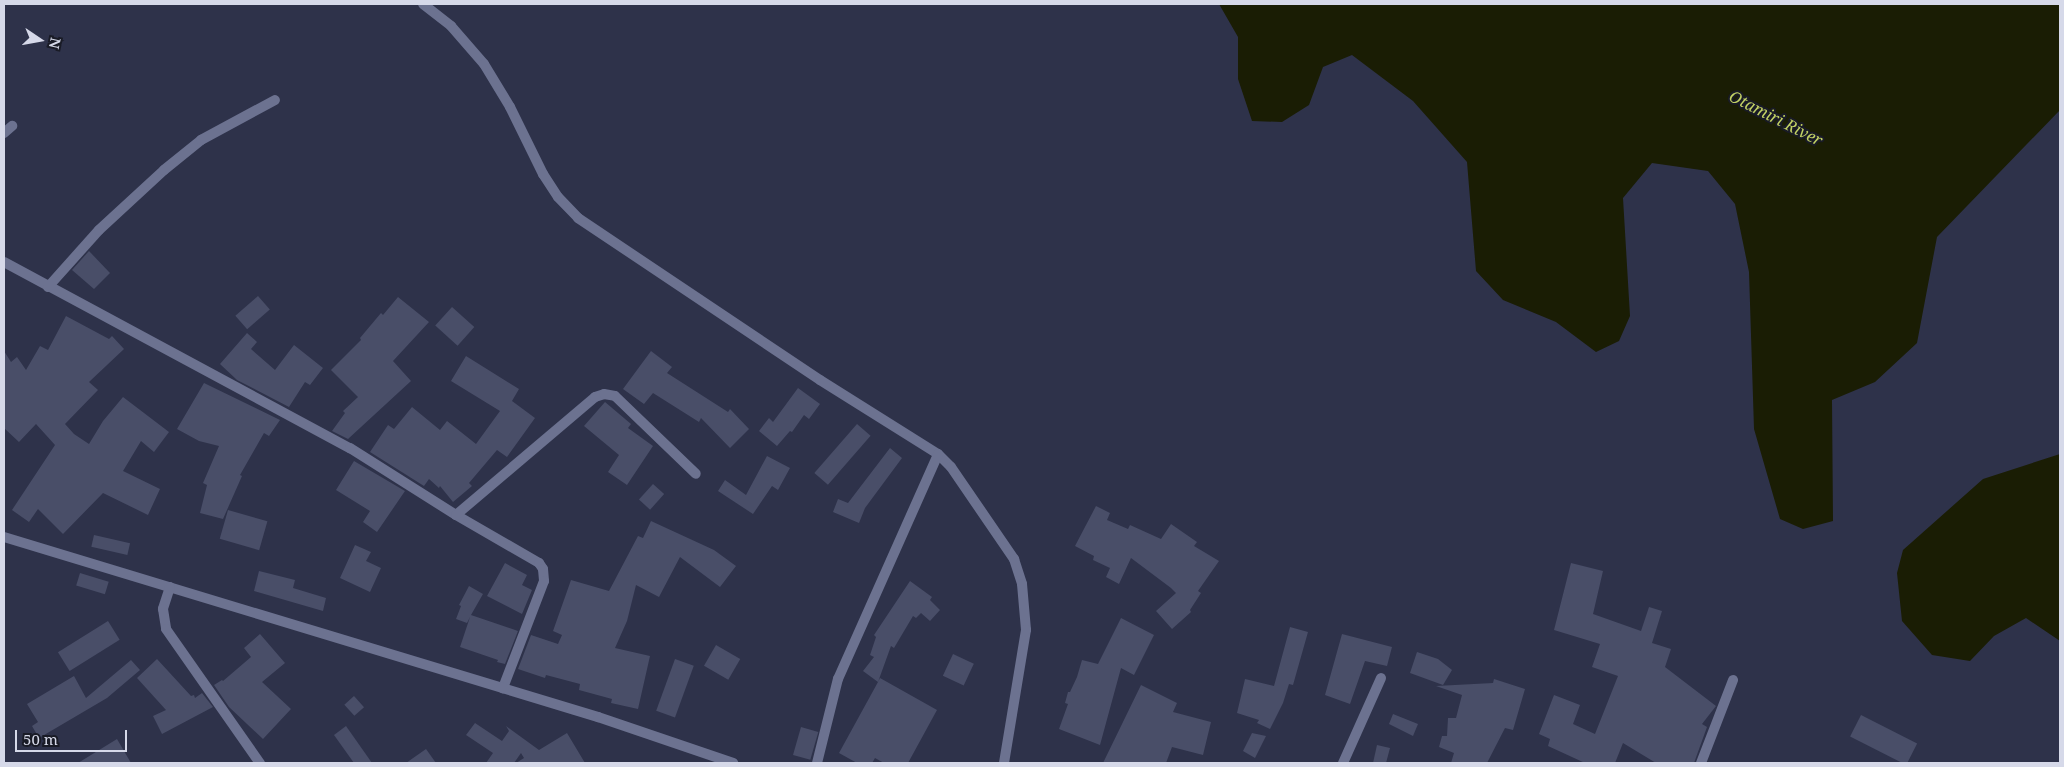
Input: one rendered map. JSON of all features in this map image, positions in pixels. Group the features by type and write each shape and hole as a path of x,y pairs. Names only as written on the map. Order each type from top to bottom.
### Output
{"street":[{"path":"423,4 451,26 484,64 510,107 543,174 558,197 578,218 820,380 938,454 951,467 973,496 1014,559 1022,584 1026,630 1004,763"},
{"path":"48,287 99,230 164,170 201,140 275,100"},
{"path":"4,134 12,126"},
{"path":"4,262 350,448 456,515 539,563 543,570 544,581 502,688"},
{"path":"456,515 595,397 604,394 615,396 696,474"},
{"path":"818,763 838,679 938,454"},
{"path":"4,537 598,717 733,763"},
{"path":"170,587 163,609 166,629 260,763"},
{"path":"1343,763 1381,678"},
{"path":"1701,763 1733,680"}],"water":[{"name":"Otamiri River","path":"1219,4 2060,4 2060,110 1937,237 1917,343 1875,382 1832,400 1833,521 1803,529 1780,519 1754,429 1749,272 1735,204 1708,171 1652,163 1623,198 1630,316 1619,341 1596,352 1556,322 1503,300 1476,271 1467,162 1413,101 1352,55 1323,67 1309,105 1282,122 1252,121 1238,79 1238,37"},
{"path":"2060,454 2060,641 2026,618 1994,636 1970,661 1932,655 1902,621 1897,573 1903,550 1983,479"}],"building":[{"path":"89,251 110,273 94,289 72,270"},
{"path":"258,296 270,310 247,329 235,316"},
{"path":"398,297 429,322 393,361 411,381 348,439 332,431 345,413 343,411 358,397 331,370 361,340 360,338 381,313 383,315"},
{"path":"452,307 474,327 458,346 435,326"},
{"path":"66,316 109,339 112,336 124,349 89,382 98,390 65,424 74,434 89,444 103,421 123,397 169,432 154,452 141,441 123,471 160,489 148,515 103,493 63,534 38,509 29,522 12,510 55,445 36,424 19,442 4,428 4,351 11,362 17,357 26,370 40,346 48,350"},
{"path":"247,333 257,342 251,349 275,370 294,345 323,368 310,385 305,382 289,407 237,380 220,364"},
{"path":"651,351 672,367 667,373 728,412 730,409 749,429 730,448 701,418 699,422 653,393 644,404 623,389"},
{"path":"466,356 519,389 512,401 535,418 507,457 497,450 469,483 472,486 453,502 440,486 439,488 429,479 424,486 370,452 388,425 394,429 412,407 440,430 447,421 476,444 500,411 451,381"},
{"path":"204,383 280,420 269,436 264,433 240,475 242,476 223,519 200,513 207,485 203,483 219,446 199,441 177,429"},
{"path":"798,388 820,404 809,419 804,415 792,432 790,431 777,446 759,431 769,418 773,422"},
{"path":"605,402 631,424 628,428 653,446 627,485 608,472 619,455 584,426"},
{"path":"857,424 871,436 828,485 814,473"},
{"path":"890,448 902,458 865,508 859,523 833,512 838,499 848,503"},
{"path":"767,456 790,468 778,490 772,486 753,514 718,491 725,480 746,495"},
{"path":"354,461 405,491 377,532 363,522 370,511 336,490"},
{"path":"653,484 664,494 650,510 639,500"},
{"path":"1096,506 1110,513 1107,520 1128,529 1130,525 1161,539 1171,524 1197,542 1194,546 1219,561 1198,591 1201,593 1190,610 1191,612 1172,629 1156,611 1176,593 1171,588 1131,558 1119,584 1106,577 1110,568 1093,560 1094,556 1075,546"},
{"path":"228,510 267,521 259,550 220,539"},
{"path":"651,521 714,550 736,566 720,587 680,557 659,597 636,585 627,621 615,648 650,656 638,709 611,703 612,699 579,690 580,684 546,675 545,678 518,669 531,635 558,644 562,635 553,631 571,580 609,591 638,536 643,538"},
{"path":"94,535 130,543 127,555 91,547"},
{"path":"355,545 371,552 366,561 381,568 370,592 340,578"},
{"path":"505,563 527,575 522,585 532,590 522,614 487,596"},
{"path":"1571,563 1603,571 1593,614 1641,631 1649,607 1662,611 1652,643 1671,649 1665,667 1716,706 1702,724 1707,727 1694,763 1656,763 1623,743 1615,763 1585,763 1548,746 1550,739 1539,734 1554,695 1580,705 1573,724 1595,734 1618,676 1592,667 1600,644 1554,630"},
{"path":"259,571 295,580 293,588 326,598 323,611 254,591"},
{"path":"80,573 109,582 105,594 76,585"},
{"path":"910,581 932,597 930,600 940,610 930,621 921,613 916,618 913,616 894,648 891,646 878,682 863,671 874,657 870,655 876,637 874,635"},
{"path":"469,586 483,594 471,615 518,631 505,664 460,647 470,617 467,623 456,619 461,606 459,605"},
{"path":"1121,618 1154,635 1134,675 1121,668 1100,745 1059,729 1068,704 1065,703 1068,692 1070,692 1077,677 1082,660 1098,664"},
{"path":"108,621 120,640 70,671 58,652"},
{"path":"1290,627 1308,632 1293,685 1289,684 1283,703 1270,729 1257,723 1259,720 1237,713 1245,679 1274,686"},
{"path":"260,634 285,663 262,682 291,709 263,739 229,707 214,685 223,681 251,657 244,648"},
{"path":"1342,634 1392,647 1387,666 1365,661 1350,704 1325,695"},
{"path":"716,645 740,659 728,680 704,666"},
{"path":"1417,652 1438,659 1452,670 1443,685 1410,673"},
{"path":"953,654 974,664 964,685 943,676"},
{"path":"157,659 191,696 194,695 195,698 202,693 213,707 162,734 153,716 166,710 137,678"},
{"path":"675,659 694,666 675,718 656,711"},
{"path":"131,660 140,670 107,698 39,738 32,726 38,722 27,704 74,676 86,698"},
{"path":"880,678 937,710 908,763 884,763 875,758 872,763 857,763 839,753"},
{"path":"1494,679 1525,689 1513,730 1505,728 1487,763 1451,763 1454,753 1439,747 1442,736 1447,736 1448,718 1456,718 1462,695 1436,686 1493,683"},
{"path":"1141,685 1177,703 1173,712 1211,722 1203,755 1172,747 1166,763 1103,763"},
{"path":"354,696 364,707 354,716 344,705"},
{"path":"1393,714 1418,724 1413,736 1389,724"},
{"path":"1861,715 1917,744 1907,763 1902,763 1850,736"},
{"path":"475,723 502,741 509,731 506,726 539,750 567,733 585,763 516,763 524,758 521,753 514,763 486,763 493,753 466,735"},
{"path":"346,726 372,763 354,763 334,735"},
{"path":"801,727 818,732 810,760 793,755"},
{"path":"1252,733 1266,736 1255,758 1243,751"},
{"path":"117,739 131,763 78,763"},
{"path":"1377,745 1390,748 1386,763 1373,763"},
{"path":"426,749 436,763 406,763"}]}
